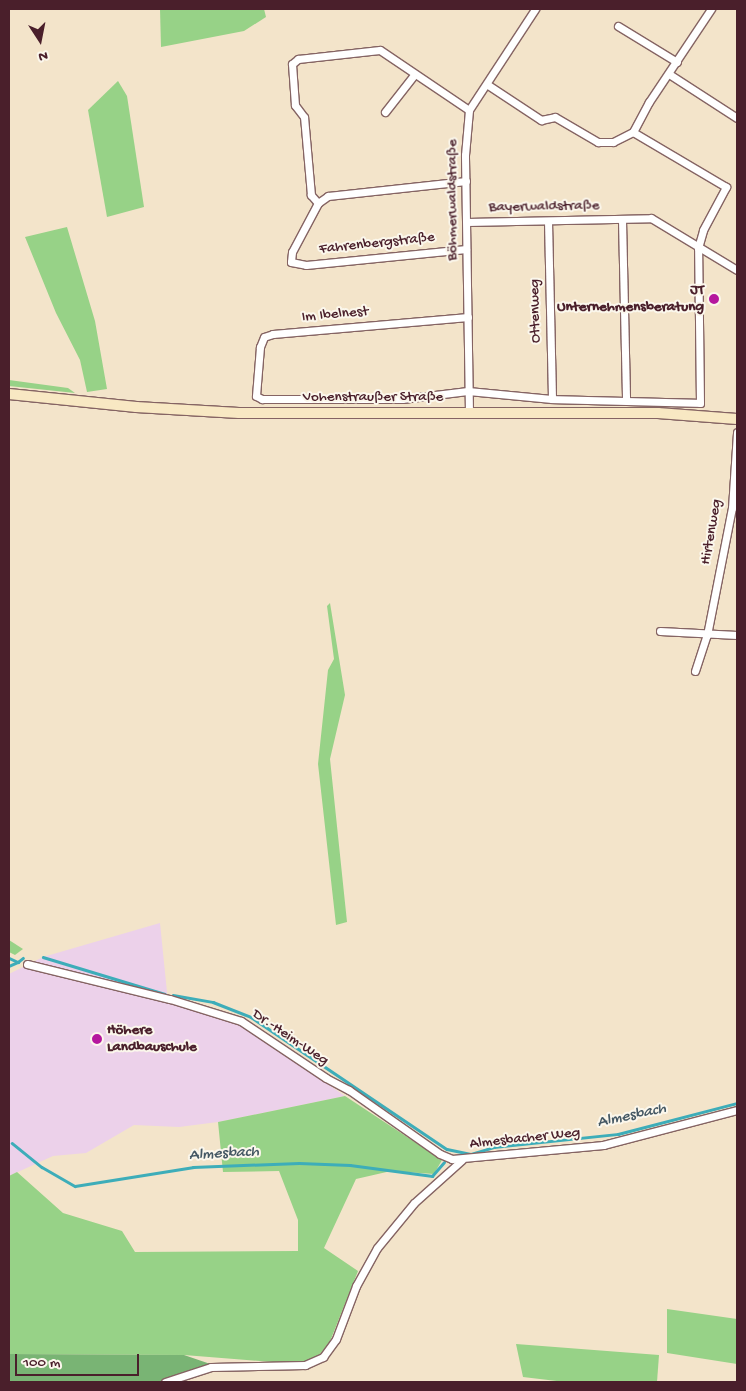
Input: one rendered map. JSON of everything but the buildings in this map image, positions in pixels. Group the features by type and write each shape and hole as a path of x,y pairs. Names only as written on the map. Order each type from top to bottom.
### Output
{"main road":[{"name":"Vohenstraußer Straße","path":"9,394 136,408 240,413 658,413 737,419"}],"street":[{"path":"466,181 328,196 318,203 311,195 304,117 295,105 292,64 298,59 380,50 414,75 469,110 488,85 535,9"},
{"path":"488,85 541,120 555,117 598,142 613,142 633,132 649,102 712,9"},
{"path":"618,26 677,62"},
{"path":"669,74 737,118"},
{"path":"385,112 414,75"},
{"name":"Böhmerwaldstraße","path":"469,110 466,181 469,412"},
{"path":"633,132 726,188 703,230 698,248"},
{"name":"Fahrenbergstraße","path":"318,203 292,252 292,262 306,265 466,249"},
{"name":"Bayerwaldstraße","path":"467,222 548,222 650,218 737,270"},
{"path":"622,220 626,400"},
{"name":"Ottenweg","path":"548,222 552,399"},
{"name":"Vohenstraußer Straße","path":"256,396 262,399 402,399 468,392 552,399 700,403 698,248"},
{"name":"Im Ibelnest","path":"256,396 260,347 264,338 273,334 468,317"},
{"name":"Hirtenweg","path":"695,671 707,635 735,508 737,432"},
{"path":"660,631 707,635 737,635"},
{"name":"Dr.-Heim-Weg","path":"27,964 170,999 241,1021 326,1078 349,1090 440,1154 462,1160"},
{"name":"Almesbacher Weg","path":"462,1160 603,1144 737,1110"},
{"path":"166,1382 211,1367 305,1365 323,1357 336,1339 356,1286 377,1248 414,1203 462,1160"}],"shaded area":[{"path":"160,923 168,1002 245,1027 345,1096 218,1122 179,1127 134,1125 86,1153 53,1156 9,1176 9,974 43,957"}],"green space":[{"path":"160,9 264,9 266,17 244,31 161,47"},
{"path":"118,81 127,96 144,207 107,217 88,110"},
{"path":"67,227 95,321 107,389 87,392 80,360 56,313 25,237"},
{"path":"9,380 68,388 75,393 9,386"},
{"path":"330,603 345,695 330,759 347,922 336,925 318,764 328,670 334,659 327,606"},
{"path":"9,940 23,949 15,955 9,952"},
{"path":"345,1096 442,1160 434,1174 391,1171 356,1179 324,1248 358,1271 329,1344 316,1358 298,1364 184,1355 9,1354 9,1176 17,1172 63,1213 122,1231 135,1252 298,1251 298,1220 279,1171 223,1172 218,1122"},
{"path":"667,1309 737,1319 737,1364 667,1353"},
{"path":"516,1344 659,1355 657,1382 565,1382 523,1377"},
{"path":"9,1354 184,1355 225,1369 183,1376 170,1382 9,1382"}],"waterway":[{"path":"43,957 165,994"},
{"name":"Almesbach","path":"9,958 18,962 23,958"},
{"name":"Almesbach","path":"9,966 18,962"},
{"name":"Almesbach","path":"173,995 213,1002 251,1017 447,1149 471,1154 494,1147 618,1134 737,1103"},
{"name":"Almesbach","path":"12,1143 42,1167 75,1186 193,1167 299,1163 350,1165 432,1176 444,1162"}],"place":[{"name":"JT Unternehmensberatung","path":"714,299"},
{"name":"Höhere Landbauschule","path":"97,1039"}]}
